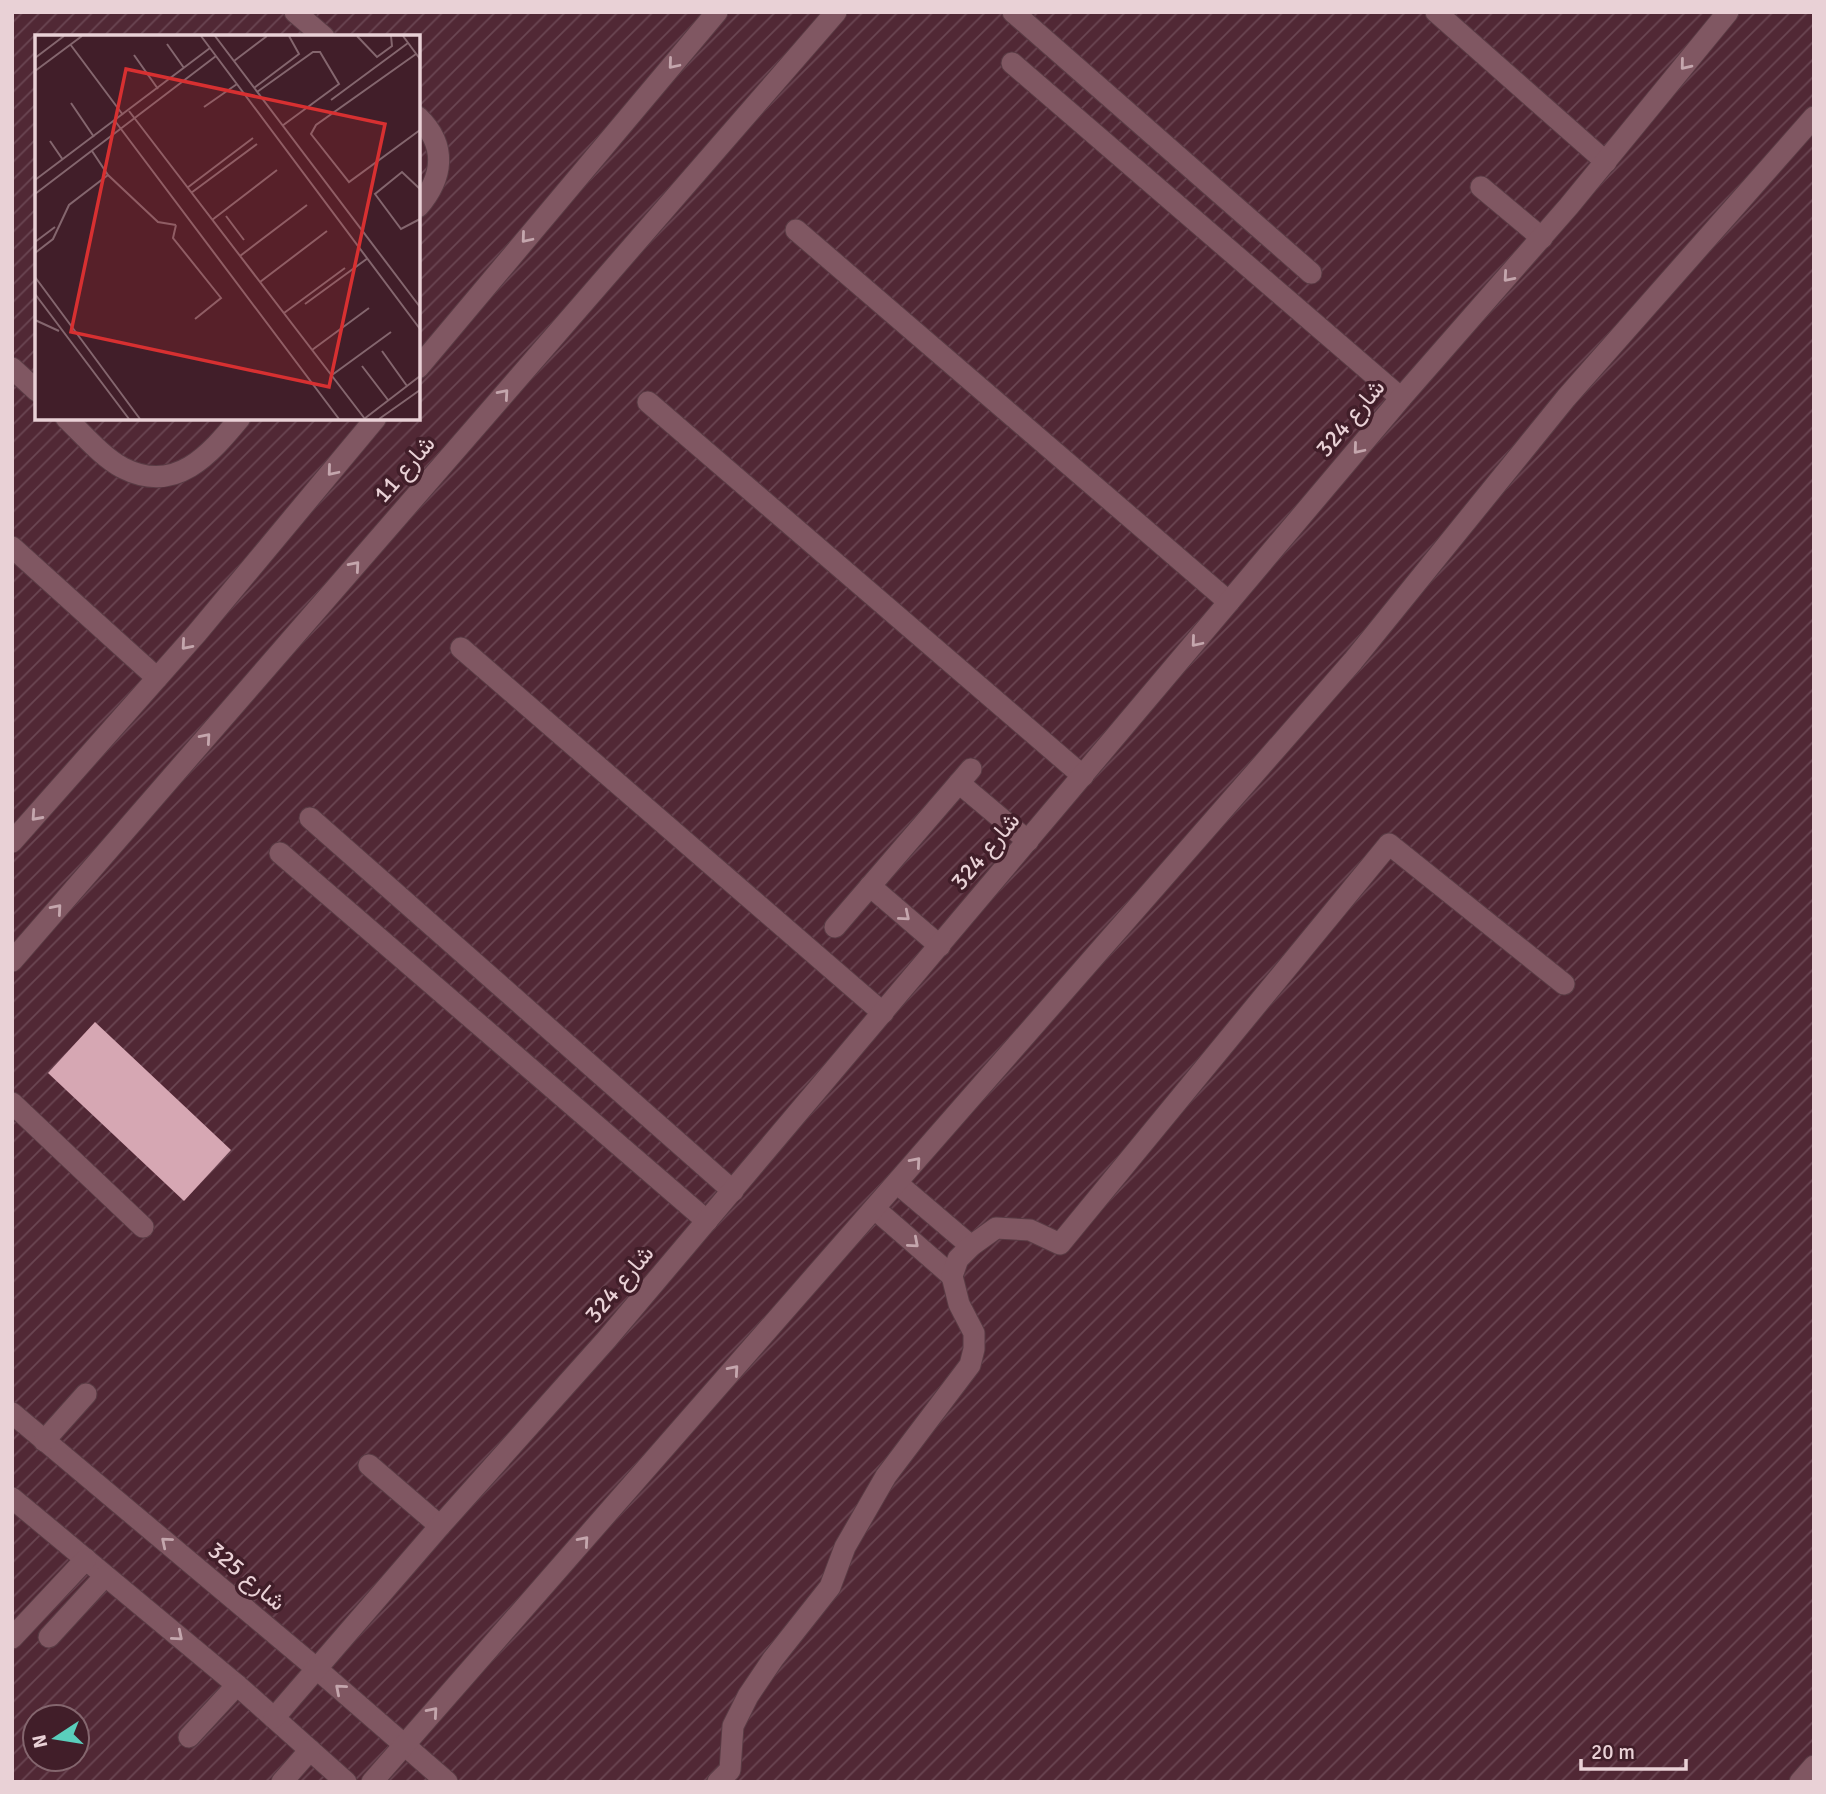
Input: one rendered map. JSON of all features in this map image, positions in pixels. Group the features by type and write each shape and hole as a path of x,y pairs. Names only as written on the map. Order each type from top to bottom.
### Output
{"street":[{"path":"295,12 322,35"},
{"path":"420,366 717,12"},
{"name":"شارع 11","path":"12,961 836,12"},
{"path":"1013,12 1311,274"},
{"path":"1436,12 1606,162"},
{"name":"شارع 324","path":"274,1718 607,1339 1401,398 1542,238 1728,12"},
{"path":"1012,63 1401,398"},
{"path":"372,1782 1353,661 1566,398 1814,117"},
{"path":"420,120 434,138 439,155 438,174 431,192 420,205"},
{"path":"1481,187 1542,238"},
{"path":"796,230 1229,602"},
{"path":"12,368 35,389"},
{"path":"648,401 1083,776"},
{"path":"68,420 123,468 146,476 170,476 193,467 212,452 238,420"},
{"path":"12,842 157,678 374,420"},
{"path":"12,547 157,678"},
{"path":"461,648 883,1013"},
{"path":"835,927 965,776 1028,841"},
{"path":"310,818 733,1191"},
{"path":"730,1778 733,1726 748,1696 773,1659 830,1587 845,1547 886,1476 970,1365 974,1333 959,1304 952,1276 958,1259 996,1228 1030,1230 1060,1244 1389,844 1564,984"},
{"path":"280,853 707,1221"},
{"path":"870,886 940,946"},
{"path":"12,1103 143,1227"},
{"path":"898,1184 971,1246"},
{"path":"875,1209 952,1276"},
{"path":"44,1441 86,1394"},
{"name":"شارع 325","path":"12,1413 447,1782"},
{"path":"369,1465 440,1526"},
{"path":"12,1498 237,1685 346,1782"},
{"path":"12,1638 86,1559"},
{"path":"48,1637 105,1576"},
{"path":"189,1737 237,1685"},
{"path":"282,1782 310,1750"},
{"path":"1800,1782 1814,1766"}],"shaded area":[{"path":"12,12 1814,12 1814,1782 12,1782"}],"building":[{"path":"95,1022 231,1150 184,1201 48,1073"}]}
